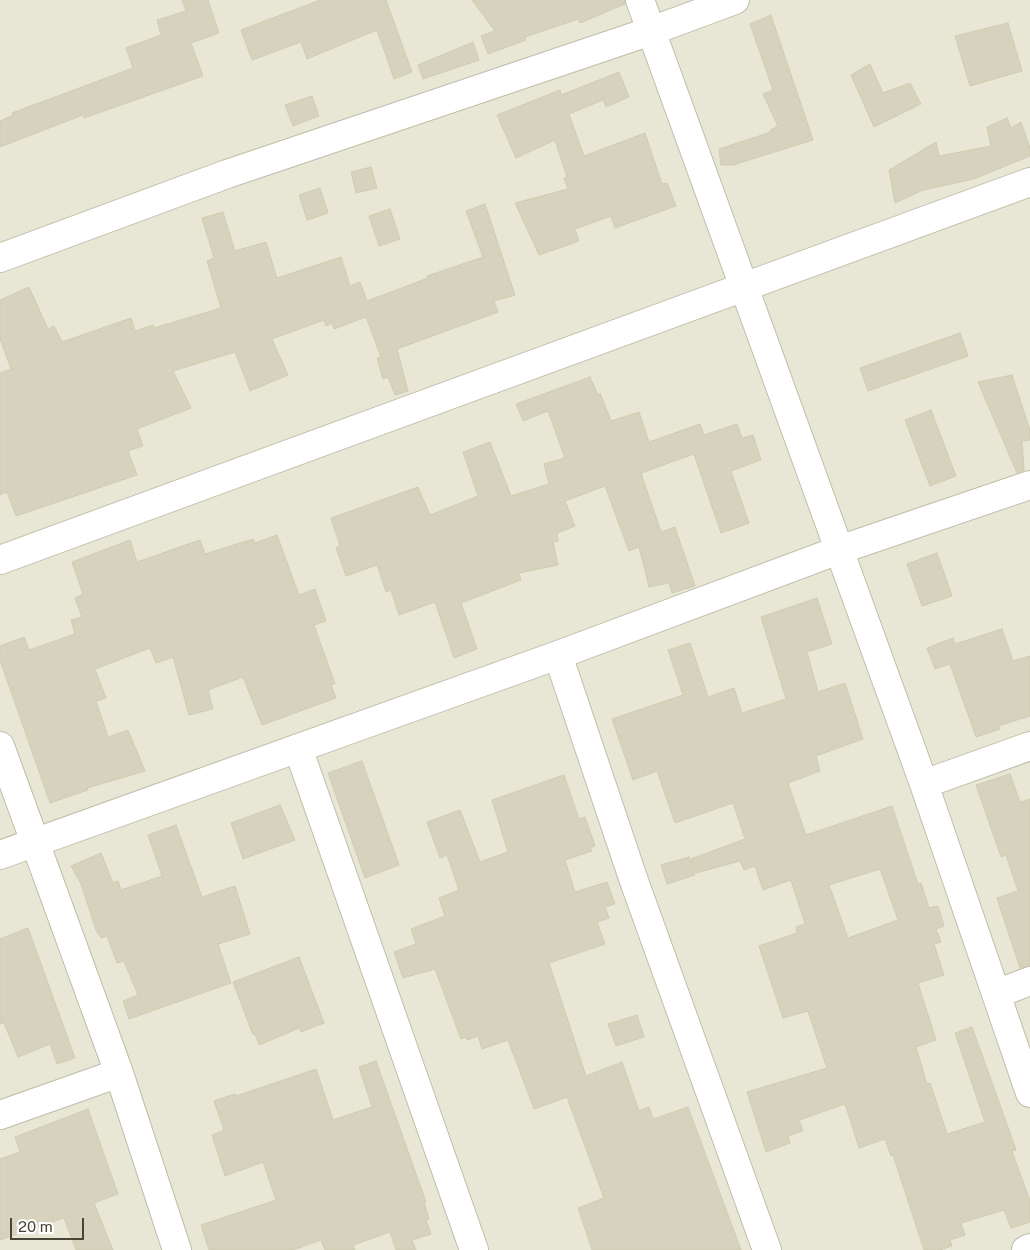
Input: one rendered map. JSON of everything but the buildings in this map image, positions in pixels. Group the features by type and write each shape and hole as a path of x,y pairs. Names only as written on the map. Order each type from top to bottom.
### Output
{"street":[{"path":"640,0 742,287 840,550 924,784 1030,1093"},
{"path":"0,258 227,174 651,32 735,0"},
{"path":"0,560 1030,182"},
{"path":"0,855 558,655 840,550 1030,485"},
{"path":"558,655 634,881 767,1250"},
{"path":"0,746 119,1073 177,1250"},
{"path":"924,784 1030,746"},
{"path":"298,748 474,1250"},
{"path":"996,994 1030,982"},
{"path":"0,1115 119,1073"},
{"path":"1026,1250 1030,1248"}],"shaded area":[{"path":"0,0 1030,0 1030,1250 0,1250"}]}
